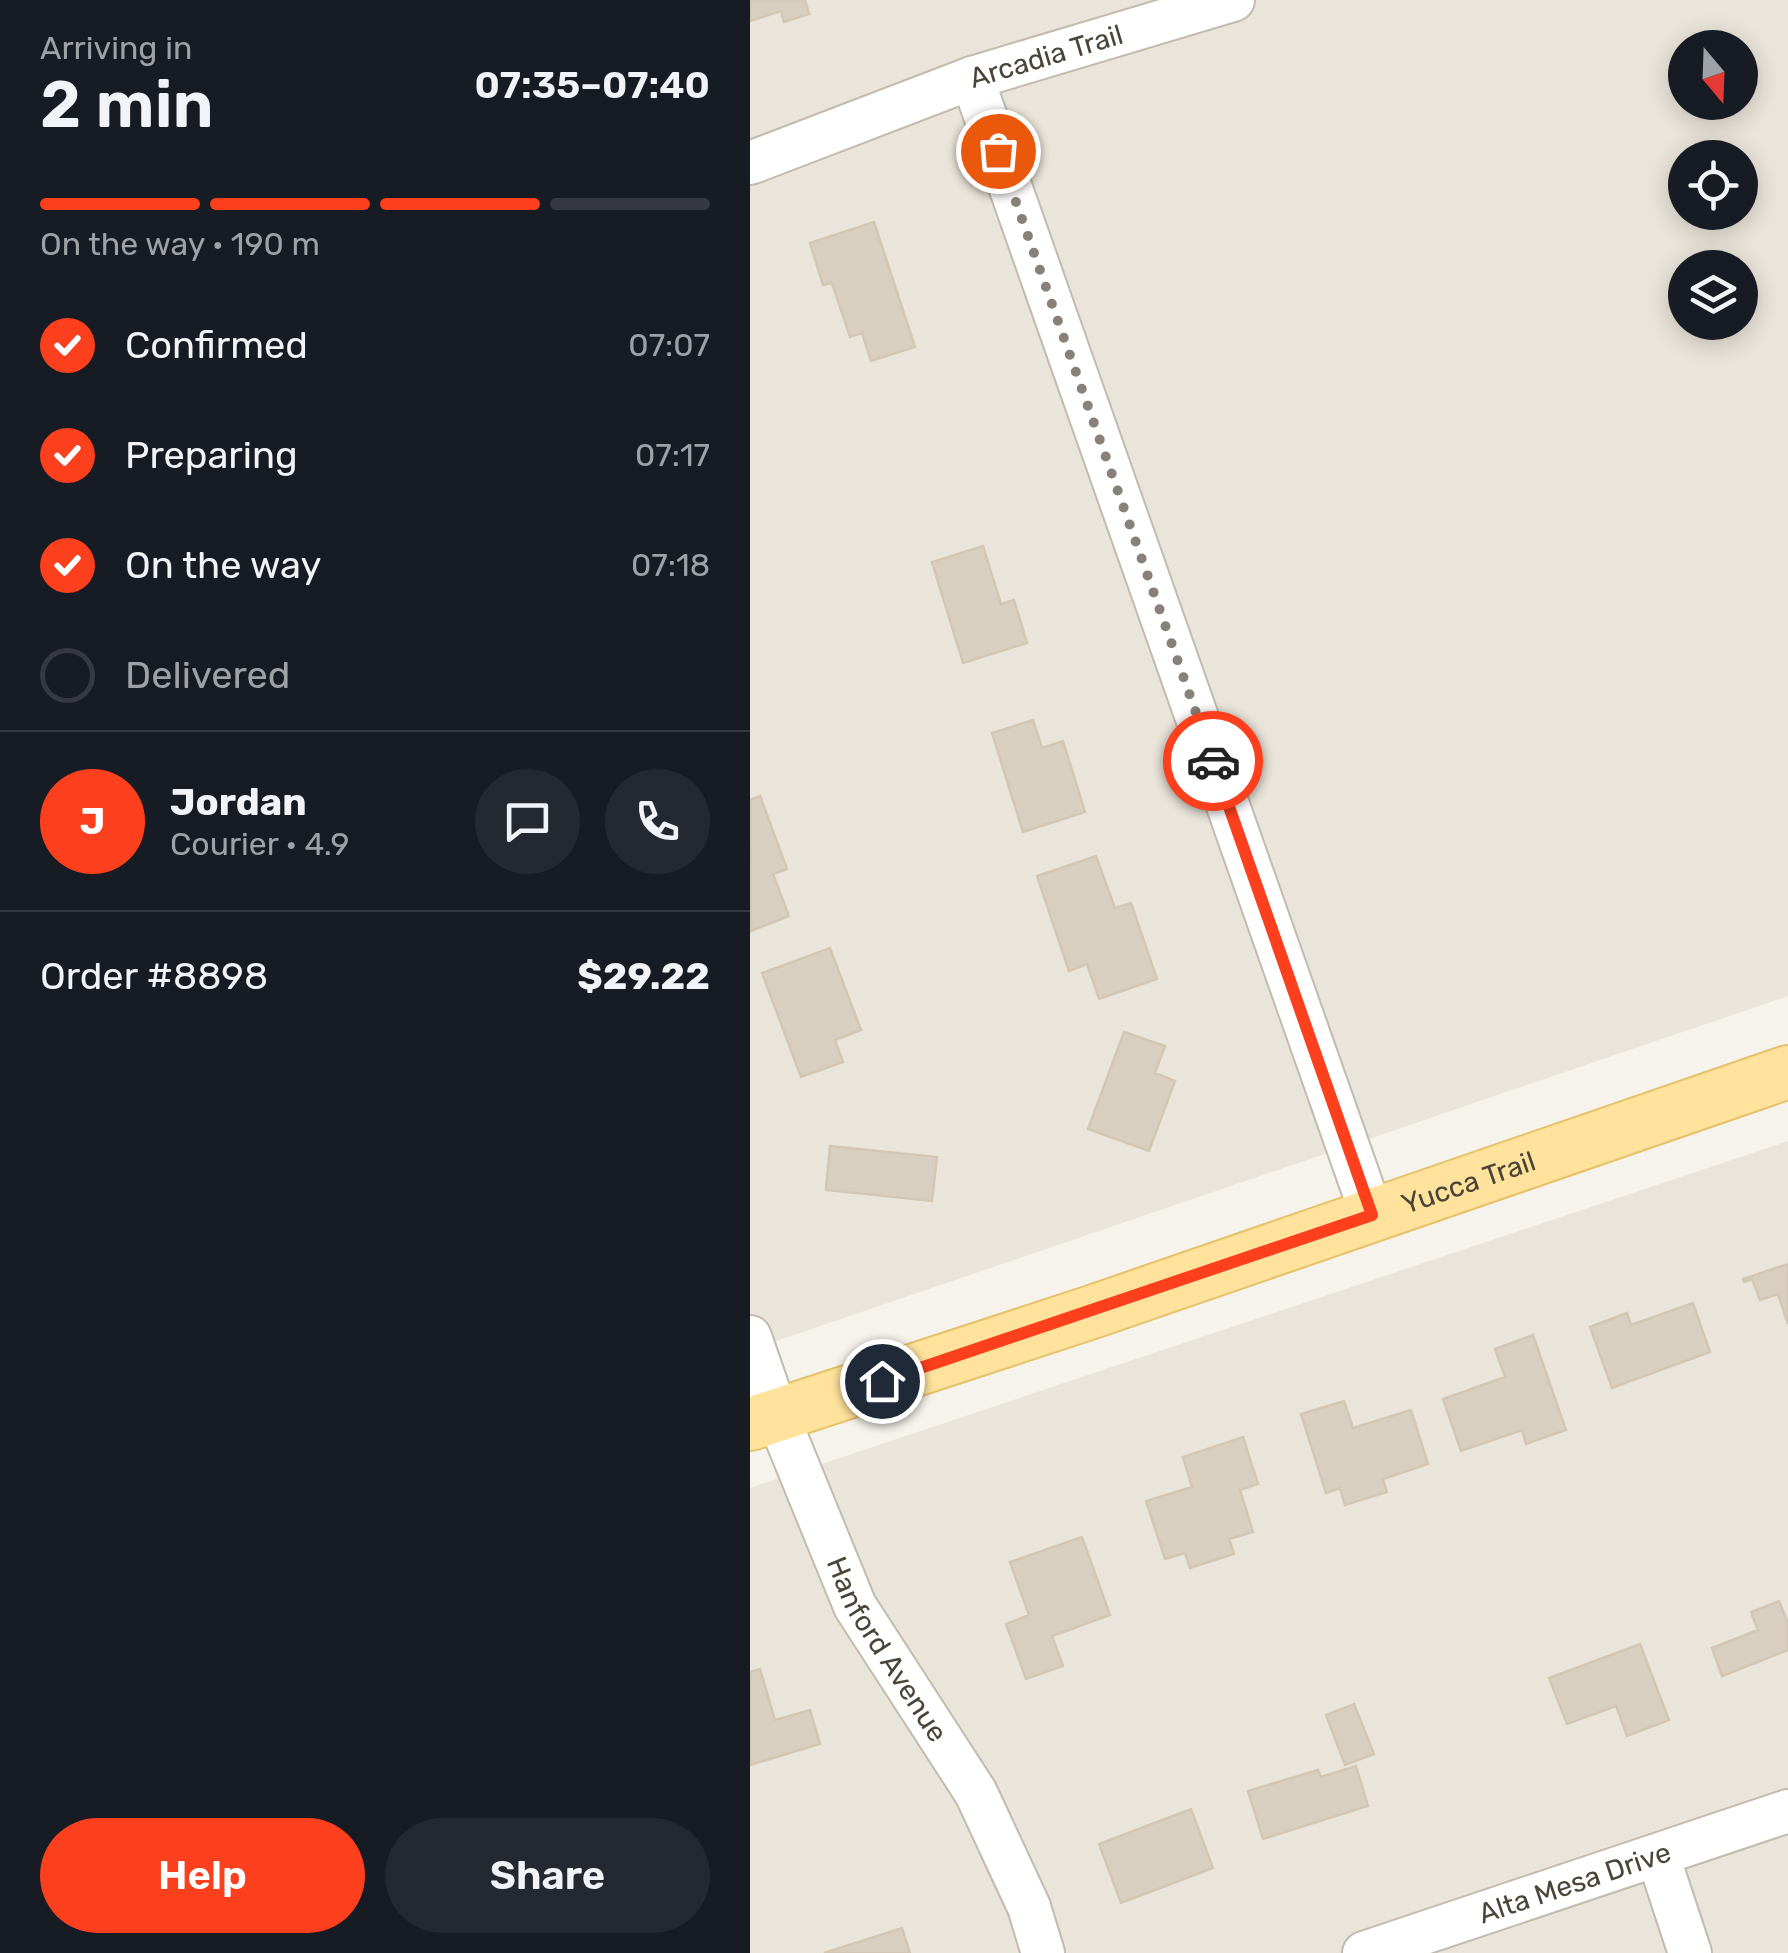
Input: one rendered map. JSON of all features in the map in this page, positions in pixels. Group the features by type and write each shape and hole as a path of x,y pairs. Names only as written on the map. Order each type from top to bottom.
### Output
{"main road":[{"name":"Yucca Trail","path":"764,1420 1092,1312 1788,1072"}],"street":[{"name":"Arcadia Trail","path":"750,162 972,78 1232,0"},
{"path":"972,78 1372,1215"},
{"name":"Hanford Avenue","path":"750,1337 764,1420 855,1606 976,1794 1029,1907 1044,1953"},
{"name":"Alta Mesa Drive","path":"1364,1953 1788,1811"},
{"path":"1658,1856 1690,1953"}],"shaded area":[{"path":"750,0 1788,0 1788,996 750,1350"},
{"path":"1788,1141 1788,1953 750,1953 750,1488"}],"building":[{"path":"750,0 805,0 809,14 784,22 781,11 750,21"},
{"path":"874,222 915,347 871,361 862,333 850,337 832,283 823,285 810,243"},
{"path":"983,546 1001,604 1014,600 1027,643 963,663 932,562"},
{"path":"1033,720 1042,748 1063,741 1085,812 1023,832 992,733"},
{"path":"760,796 787,869 773,874 789,916 751,931 750,800"},
{"path":"1096,856 1115,908 1131,903 1157,979 1099,999 1087,964 1069,971 1037,876"},
{"path":"830,948 861,1030 835,1040 843,1062 801,1077 762,973"},
{"path":"1124,1032 1165,1046 1155,1073 1175,1081 1149,1151 1088,1129"},
{"path":"830,1146 937,1157 932,1201 826,1190"},
{"path":"1788,1264 1788,1324 1778,1294 1760,1300 1752,1279 1743,1279"},
{"path":"1693,1303 1710,1352 1612,1388 1590,1327 1627,1313 1631,1325"},
{"path":"1533,1335 1566,1430 1526,1444 1522,1430 1461,1451 1443,1399 1505,1377 1495,1349"},
{"path":"1344,1401 1353,1428 1411,1410 1428,1464 1383,1479 1387,1492 1345,1505 1340,1488 1326,1493 1301,1414"},
{"path":"1243,1437 1258,1484 1240,1490 1253,1532 1229,1539 1234,1554 1190,1568 1185,1553 1165,1559 1146,1501 1192,1487 1183,1457"},
{"path":"1082,1537 1110,1615 1052,1636 1063,1666 1026,1679 1006,1624 1029,1615 1010,1562"},
{"path":"1779,1601 1788,1623 1788,1650 1722,1676 1712,1648 1758,1630 1751,1612"},
{"path":"1640,1644 1669,1720 1627,1736 1616,1706 1567,1724 1549,1678"},
{"path":"760,1669 775,1720 810,1710 820,1744 750,1765 750,1672"},
{"path":"1354,1704 1374,1754 1345,1765 1326,1715"},
{"path":"1356,1766 1368,1806 1263,1839 1248,1791 1318,1770 1321,1777"},
{"path":"1191,1809 1213,1868 1121,1903 1099,1844"},
{"path":"902,1928 910,1953 824,1953"}],"way so far":[{"path":"998,151 1213,761"}],"route":[{"path":"882,1381 1372,1215 1213,761"}]}
